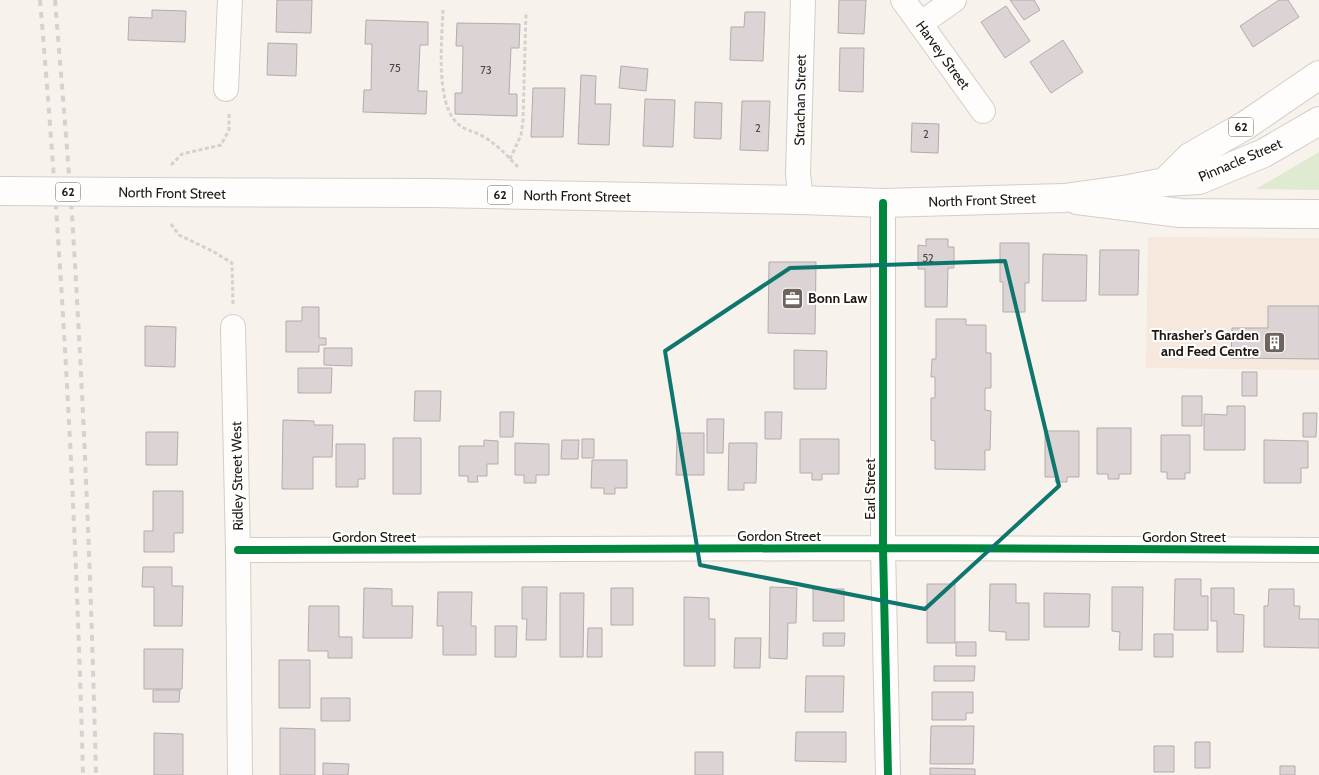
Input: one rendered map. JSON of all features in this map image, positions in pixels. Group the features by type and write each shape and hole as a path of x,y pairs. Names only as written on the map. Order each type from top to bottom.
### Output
{"main road":[{"name":"Pinnacle Street","path":"1165,182 1190,157 1246,124 1319,75"},
{"name":"Pinnacle Street","path":"1165,182 1199,180 1264,153 1319,122"},
{"name":"North Front Street","path":"0,191 434,194 882,203 1064,198 1165,182"},
{"name":"North Front Street","path":"1064,198 1180,213 1319,214"}],"street":[{"path":"226,89 230,0"},
{"name":"Strachan Street","path":"801,200 798,174 803,0"},
{"name":"Harvey Street","path":"903,0 982,111"},
{"path":"920,24 954,0"},
{"name":"Earl Street","path":"882,203 882,548 888,775"},
{"name":"Ridley Street West","path":"233,328 238,550 240,775"},
{"name":"Gordon Street","path":"238,550 882,548 1319,550"}],"path":[{"path":"443,10 443,94 450,115 457,124 466,130 483,136 497,146 521,170"},
{"path":"510,159 521,135 523,121 526,12"},
{"path":"171,165 182,154 221,145 229,130 229,105 226,89"},
{"path":"171,224 179,235 232,263 233,328"}],"highlighted area":[{"path":"1005,261 1059,486 925,609 700,565 665,351 790,268"}],"shaded area":[{"path":"1148,237 1319,238 1319,370 1146,368"}],"green space":[{"path":"1319,152 1319,190 1256,189"}],"building":[{"path":"277,0 312,0 311,33 276,32"},
{"path":"839,0 866,0 864,34 838,33"},
{"path":"1010,0 1034,0 1040,10 1024,20"},
{"path":"1279,0 1288,0 1299,17 1253,47 1240,26"},
{"path":"1006,6 1030,41 1005,58 981,22"},
{"path":"152,10 186,11 185,42 128,40 129,17 152,18"},
{"path":"745,12 765,12 763,61 730,60 731,27 744,27"},
{"path":"366,20 428,22 428,45 420,45 418,91 427,91 426,114 363,112 364,90 371,90 372,44 365,44"},
{"path":"457,23 520,24 519,48 511,48 509,94 517,94 517,116 455,114 455,93 462,93 463,46 456,46"},
{"path":"1063,40 1083,72 1051,93 1030,62"},
{"path":"268,43 297,44 296,76 267,75"},
{"path":"840,48 864,48 863,92 839,91"},
{"path":"621,66 648,69 646,91 619,88"},
{"path":"581,75 596,76 595,104 611,104 609,145 578,144"},
{"path":"533,88 565,88 563,137 531,137"},
{"path":"645,99 675,100 673,147 643,146"},
{"path":"742,101 770,101 768,151 740,150"},
{"path":"695,102 722,103 721,139 694,138"},
{"path":"912,123 939,124 938,153 911,152"},
{"path":"926,239 948,239 948,247 954,247 954,268 948,268 947,307 925,307 925,269 918,269 918,245 926,246"},
{"path":"1000,243 1029,243 1029,283 1025,283 1025,312 1003,312 1003,282 1000,282"},
{"path":"1100,250 1139,250 1138,295 1099,295"},
{"path":"1043,254 1087,255 1086,301 1042,301"},
{"name":"Bonn Law","path":"769,262 816,262 815,334 768,333"},
{"name":"Thrasher's Garden and Feed Centre","path":"1268,306 1319,306 1319,359 1231,358 1232,328 1268,328"},
{"path":"302,307 319,307 319,338 326,338 326,345 319,345 319,352 286,352 286,321 302,321"},
{"path":"936,319 966,319 966,325 986,325 986,353 991,353 991,388 985,388 985,410 991,411 990,450 985,450 985,470 935,469 935,441 931,440 931,398 935,398 935,377 931,377 932,359 936,359"},
{"path":"145,326 176,327 175,367 145,366"},
{"path":"324,348 352,348 352,366 324,365"},
{"path":"794,350 827,351 826,389 794,389"},
{"path":"298,368 332,368 331,393 298,393"},
{"path":"1242,372 1257,372 1257,396 1242,396"},
{"path":"415,391 441,391 440,421 414,421"},
{"path":"1182,396 1202,396 1202,426 1182,426"},
{"path":"1227,406 1245,406 1245,450 1204,450 1204,414 1227,415"},
{"path":"500,412 514,412 513,437 500,437"},
{"path":"765,412 782,412 781,439 765,439"},
{"path":"1303,413 1317,413 1316,437 1303,437"},
{"path":"707,419 724,419 723,453 707,453"},
{"path":"283,420 314,421 314,425 333,425 332,457 313,457 313,489 282,489"},
{"path":"1097,428 1131,428 1131,474 1119,474 1119,479 1108,479 1108,474 1097,474"},
{"path":"1045,431 1079,431 1079,477 1067,477 1067,482 1055,482 1056,477 1045,477"},
{"path":"146,432 178,432 177,465 146,465"},
{"path":"677,433 704,433 704,475 676,475"},
{"path":"1161,435 1190,435 1190,473 1185,473 1185,479 1167,479 1167,472 1161,472"},
{"path":"393,438 421,438 421,494 393,494"},
{"path":"582,439 594,439 594,458 582,458"},
{"path":"800,439 839,439 839,474 822,474 822,480 812,480 812,473 800,473"},
{"path":"484,440 498,441 498,464 487,464 487,476 477,476 478,482 468,482 468,476 459,476 459,446 484,446"},
{"path":"562,440 579,440 578,459 561,459"},
{"path":"1264,440 1308,441 1308,468 1301,468 1301,483 1264,483"},
{"path":"515,443 549,444 549,475 536,475 536,483 524,483 524,475 515,475"},
{"path":"729,443 757,443 756,483 744,483 744,490 728,490"},
{"path":"336,444 365,444 365,479 358,479 358,487 336,487"},
{"path":"592,460 627,460 627,488 615,488 615,494 604,494 604,488 591,488"},
{"path":"153,491 183,491 183,533 174,533 174,552 144,552 144,531 153,531"},
{"path":"143,567 172,567 172,586 183,586 182,626 154,626 154,587 142,587"},
{"path":"1175,579 1201,579 1201,596 1208,596 1208,630 1174,630"},
{"path":"927,584 955,584 955,643 927,643"},
{"path":"990,584 1016,584 1016,603 1029,603 1029,640 1006,640 1006,632 989,631"},
{"path":"522,587 547,587 546,640 526,640 527,619 522,619"},
{"path":"770,587 797,588 796,623 788,623 787,659 769,658"},
{"path":"1112,587 1143,587 1142,650 1119,650 1120,632 1112,631"},
{"path":"364,588 392,589 392,606 413,606 412,638 363,638"},
{"path":"611,588 633,588 633,625 611,625"},
{"path":"1211,588 1234,588 1234,614 1244,615 1243,652 1217,652 1217,621 1211,621"},
{"path":"813,589 844,589 844,621 813,621"},
{"path":"1269,589 1294,589 1294,606 1300,606 1299,619 1319,619 1319,648 1264,647 1264,606 1268,606"},
{"path":"438,592 472,592 471,626 476,626 476,655 443,655 443,626 437,626"},
{"path":"560,593 584,593 583,657 560,657"},
{"path":"1044,593 1090,594 1089,627 1044,627"},
{"path":"684,597 709,598 709,619 715,619 715,666 684,666"},
{"path":"309,606 339,606 339,637 352,637 352,658 328,658 328,651 308,651"},
{"path":"495,626 517,626 516,657 495,657"},
{"path":"588,628 602,628 602,657 587,657"},
{"path":"823,633 845,633 844,646 823,646"},
{"path":"1154,634 1173,634 1173,657 1154,657"},
{"path":"735,638 761,638 760,668 734,668"},
{"path":"956,642 976,642 976,656 956,656"},
{"path":"144,649 183,649 182,689 144,689"},
{"path":"279,660 310,660 310,708 279,708"},
{"path":"934,666 975,666 974,681 934,681"},
{"path":"806,676 844,676 843,712 805,712"},
{"path":"153,690 180,690 179,702 153,702"},
{"path":"932,692 973,692 973,713 966,713 966,720 932,720"},
{"path":"321,698 350,698 350,721 321,721"},
{"path":"931,726 974,726 973,764 930,764"},
{"path":"280,728 315,729 315,775 280,775"},
{"path":"796,732 846,732 846,762 795,761"},
{"path":"154,733 183,734 183,775 154,775"},
{"path":"1195,742 1210,742 1210,768 1195,768"},
{"path":"1154,746 1174,746 1174,772 1154,772"},
{"path":"695,752 723,752 723,775 695,775"},
{"path":"323,763 349,764 348,775 323,775"},
{"path":"1280,766 1295,766 1295,775 1280,775"},
{"path":"930,768 975,769 975,775 930,775"}],"railway":[{"path":"40,0 67,387 83,775"},
{"path":"55,0 75,262 93,656 96,775"}],"cycle path":[{"path":"883,203 883,548 888,775"},
{"path":"238,550 883,548 1319,550"}],"place":[{"name":"Bonn Law","path":"792,298"},
{"name":"Thrasher's Garden and Feed Centre","path":"1275,343"}]}
